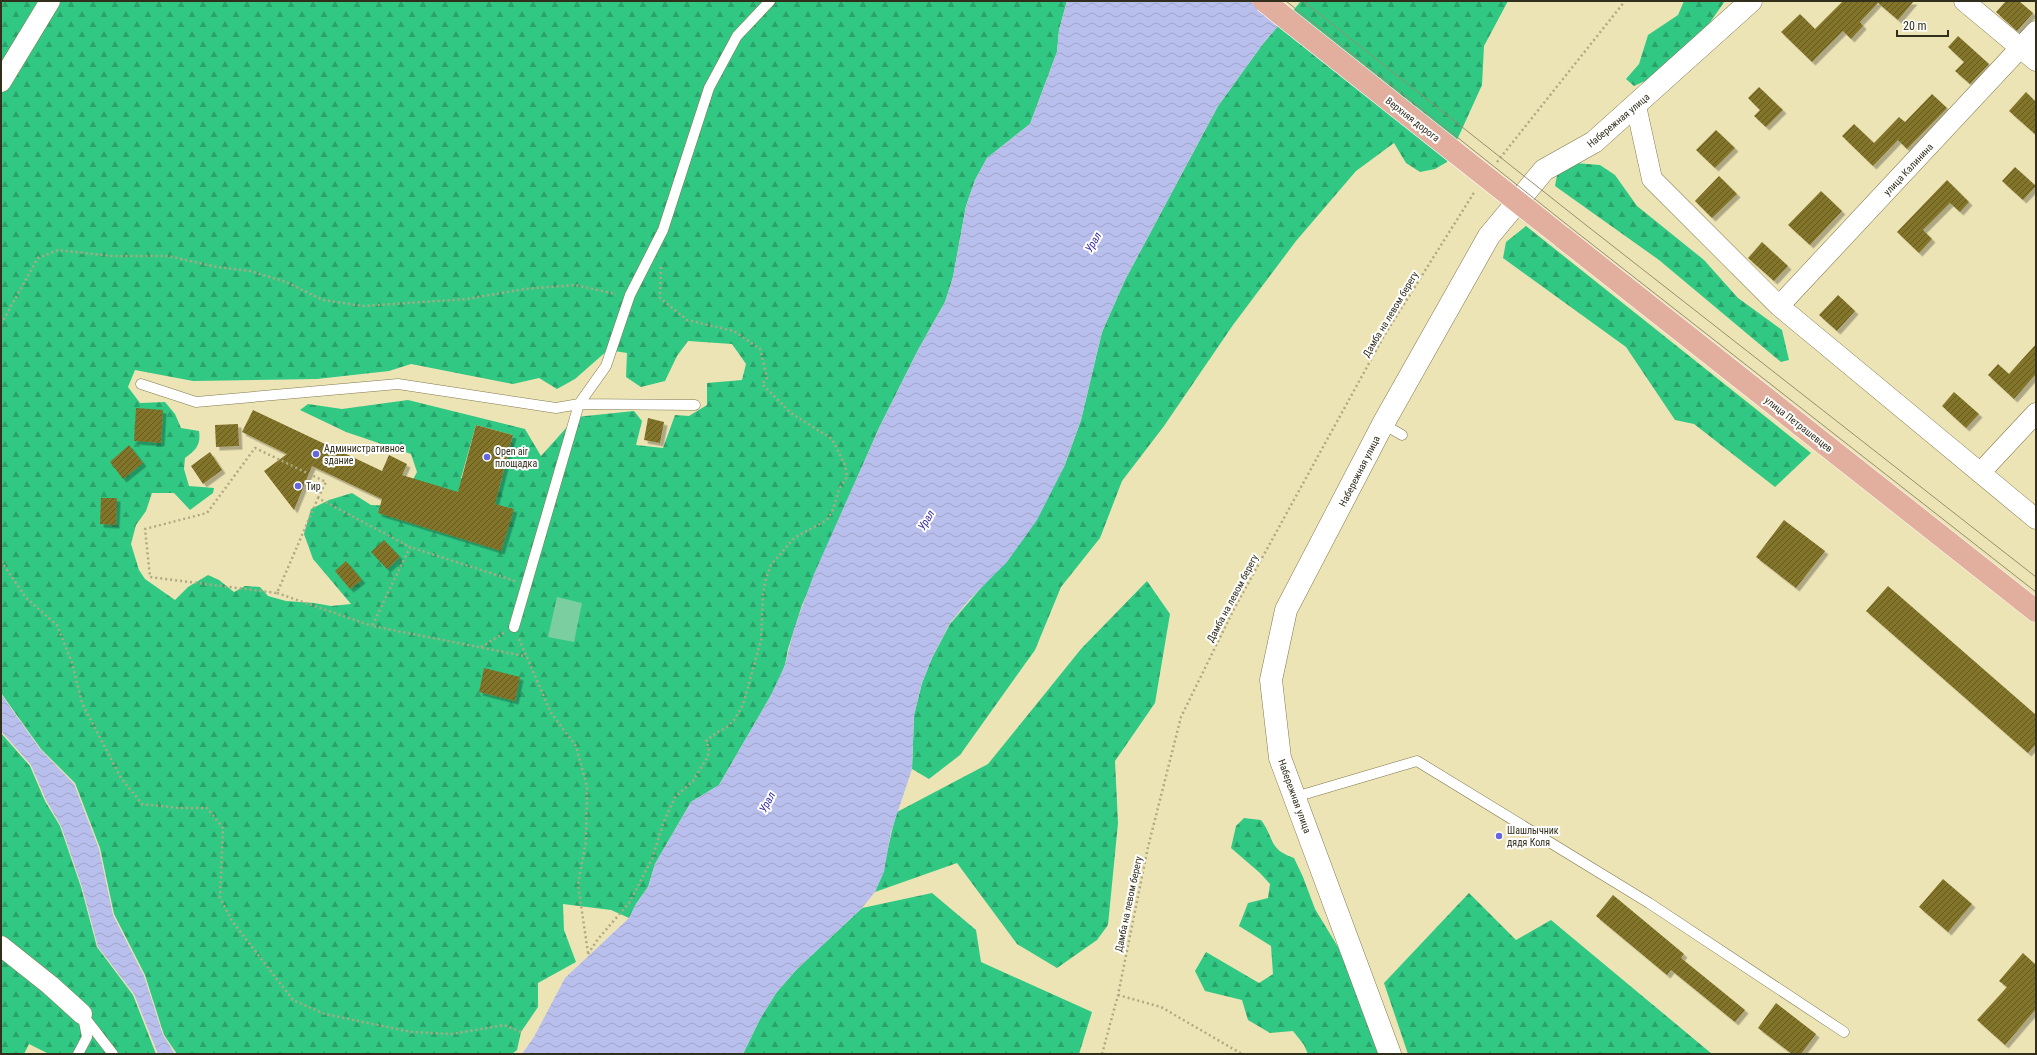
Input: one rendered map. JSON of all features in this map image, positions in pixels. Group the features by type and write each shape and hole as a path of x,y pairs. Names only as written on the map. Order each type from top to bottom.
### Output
{"main road":[{"name":"Верхняя дорога","path":"1264,1 1562,237"},
{"name":"Набережная улица","path":"1390,1054 1280,758 1271,680 1286,610 1383,424 1489,236 1544,170 1594,142 1636,106 1751,1"},
{"name":"улица Петрашевцев","path":"1562,237 2036,611"}],"street":[{"path":"1,82 50,1"},
{"path":"1964,1 2036,61"},
{"name":"улица Калинина","path":"1779,306 2036,31"},
{"path":"1636,106 1652,179 1779,306 2036,519"},
{"path":"1980,472 2036,413"},
{"path":"1,946 50,984 82,1014"}],"lane":[{"path":"514,627 579,404 606,366 630,295 663,230 709,88 737,36 770,1"},
{"path":"141,384 196,402 398,384 556,408 579,404 695,405"},
{"path":"1383,424 1402,435"},
{"path":"1295,798 1417,761 1649,903 1844,1032"},
{"path":"78,1054 87,1037 82,1014"},
{"path":"82,1014 113,1054"}],"path":[{"path":"1510,144 1625,1"},
{"name":"Дамба на левом берегу","path":"1102,1054 1118,995 1148,847 1181,718 1234,609 1384,336 1476,189"},
{"path":"1,324 38,258 58,250 111,256 168,256 217,267 250,271 286,282 323,300 363,306 467,298 524,289 575,285 615,294 630,295"},
{"path":"481,647 514,627 550,713 576,746 587,787 586,841 578,884 588,954 598,939 629,903 652,859 662,824 674,797 693,781 708,756 709,748 706,741 727,727 734,720 743,705 761,640 763,593 766,578 771,565 794,538 827,520 833,510 839,489 847,477 845,465 832,439 791,413 762,384 767,378 760,349 734,331 687,320 660,298 662,261"},
{"path":"277,593 326,482 255,448 207,513 145,529 150,577 277,593 372,626 525,656"},
{"path":"318,498 410,547 526,584"},
{"path":"372,626 410,547"},
{"path":"1,561 26,598 57,626 72,663 82,703 121,778 142,804 179,808 206,808 223,828 220,898 232,920 293,1000 325,1014 411,1032 452,1034 504,1025 521,1032"},
{"path":"1118,995 1160,1007 1242,1054"}],"green space":[{"path":"1,1 1067,1 1059,30 1057,52 1030,124 987,158 975,180 966,206 953,277 945,302 918,350 879,428 802,605 788,649 785,665 777,685 719,785 691,802 655,864 648,887 636,904 629,918 611,910 563,904 564,930 576,962 538,983 538,1007 521,1032 517,1050 512,1054 177,1054 164,1035 145,975 114,914 100,848 75,783 41,749 1,693","holes":["688,341 732,344 746,364 742,380 707,383 707,405 689,416 675,415 663,448 636,445 642,421 634,411 576,417 541,456 525,429 408,400 342,409 308,404 300,410 346,432 411,454 417,472 406,493 394,506 371,505 352,493 329,500 311,509 304,534 313,559 351,604 331,606 286,601 268,596 260,587 245,586 234,592 219,580 208,575 188,587 175,600 145,579 139,570 131,544 136,525 146,511 152,493 174,493 190,510 213,493 214,488 189,486 184,469 185,458 197,447 199,431 181,428 175,414 165,402 140,403 128,387 135,370 193,381 317,379 389,371 411,364 513,384 539,378 557,389 575,379 608,350 627,353 626,377 641,387 665,381 677,356","476,425 513,435 499,488 461,478"]},
{"path":"1299,1 1508,1 1484,46 1482,85 1447,162 1435,169 1420,172 1406,163 1394,143 1356,171 1296,241 1233,325 1164,426 1122,481 1100,538 1061,587 1035,650 960,755 929,779 912,769 914,715 922,683 932,658 950,624 986,582 1064,467 1081,420 1102,332 1125,280 1218,106 1262,45"},
{"path":"1684,1 1725,1 1692,48 1654,77 1634,86 1626,79 1639,64 1648,35 1678,15"},
{"path":"1575,163 1600,165 1615,175 1637,206 1704,260 1738,298 1782,330 1789,360 1781,362 1659,260 1555,186 1557,175"},
{"path":"1526,226 1811,453 1775,487 1694,424 1675,420 1626,347 1503,258 1506,242"},
{"path":"1147,581 1170,614 1155,703 1115,761 1118,823 1108,925 1097,940 1057,968 1017,944 957,863 875,892 882,872 897,812 988,764 1081,649"},
{"path":"557,597 582,603 574,642 548,637"},
{"path":"1,733 30,766 45,801 60,826 81,887 97,947 133,995 156,1054 49,1054 29,1044 24,1054 1,1054"},
{"path":"1244,818 1261,820 1276,847 1286,855 1294,858 1315,909 1338,947 1381,1054 1308,1054 1304,1045 1293,1031 1270,1033 1248,1020 1242,1000 1205,991 1195,971 1206,952 1259,983 1273,974 1271,946 1239,926 1248,903 1268,898 1270,884 1260,873 1231,848 1236,826"},
{"path":"932,893 976,930 981,962 1092,1012 1079,1054 743,1054 760,1019 776,993 796,970 862,908"},
{"path":"1469,893 1516,940 1551,920 1712,1054 1408,1054 1384,983"}],"water":[{"name":"Урал","path":"1067,1 1299,1 1262,45 1218,106 1125,280 1102,332 1081,420 1064,467 1037,520 1007,562 969,600 950,623 932,658 922,683 914,715 912,769 891,832 884,872 875,892 862,908 796,970 776,993 760,1019 743,1054 522,1054 534,1037 565,978 629,918 636,904 648,887 655,864 691,802 719,785 770,697 785,665 794,629 814,574 879,428 918,350 945,302 953,277 966,206 975,180 987,158 1030,124 1057,52 1059,30"},
{"path":"1,694 40,749 74,784 99,849 113,915 144,976 163,1035 175,1054 158,1054 134,994 98,947 82,887 61,826 46,800 31,765 1,731"}],"pier":[{"path":"1250,1 1301,1 1281,25"}],"building":[{"path":"1843,1 1914,1 1898,20 1878,3 1860,22 1863,26 1851,39 1843,31 1812,62 1781,32 1800,14 1815,29"},
{"path":"2006,1 2019,1 2033,13 2017,31 1996,12"},
{"path":"1958,36 1989,64 1970,84 1955,71 1964,62 1948,47"},
{"path":"1759,87 1783,110 1766,127 1754,116 1760,110 1748,98"},
{"path":"2026,92 2036,102 2036,135 2009,111"},
{"path":"1932,94 1947,108 1907,149 1898,140 1873,166 1842,136 1854,124 1874,143 1899,117 1905,122"},
{"path":"1716,130 1735,148 1715,168 1696,150"},
{"path":"2015,167 2036,186 2023,200 2002,181"},
{"path":"1719,176 1737,194 1712,218 1695,201"},
{"path":"1947,180 1969,202 1960,212 1950,203 1923,230 1932,239 1919,253 1897,232"},
{"path":"1821,191 1842,211 1810,245 1788,225"},
{"path":"1762,242 1788,266 1774,281 1748,258"},
{"path":"1838,295 1855,311 1837,331 1819,315"},
{"path":"2036,344 2036,374 2014,399 1988,375 1998,364 2009,374"},
{"path":"1954,392 1979,414 1966,428 1942,406"},
{"path":"136,408 163,410 161,443 134,441"},
{"path":"253,410 382,471 389,455 407,464 402,475 458,492 476,425 513,435 495,504 514,509 501,551 378,513 382,499 312,466 294,510 264,471 287,454 242,432"},
{"path":"648,418 664,422 660,443 644,440"},
{"path":"238,424 239,446 216,447 215,425"},
{"path":"129,445 143,463 123,479 110,462"},
{"path":"210,452 222,470 203,484 191,466"},
{"path":"101,498 117,498 116,525 100,524"},
{"path":"1784,520 1825,551 1796,588 1756,557"},
{"path":"384,540 400,557 387,569 371,552"},
{"path":"346,561 362,580 350,589 335,571"},
{"path":"1888,586 2036,715 2036,744 2028,753 1866,611"},
{"path":"484,668 520,677 515,701 479,692"},
{"path":"1943,879 1972,904 1948,932 1919,907"},
{"path":"1613,895 1684,954 1681,958 1745,1010 1735,1022 1671,970 1667,975 1596,916"},
{"path":"2023,953 2036,965 2036,1009 2005,1045 1977,1020 2007,987 1999,981"},
{"path":"1776,1003 1816,1034 1801,1054 1792,1054 1758,1028"}],"tram line":[{"path":"1286,1 1570,227 2036,592"},
{"path":"1303,1 1577,218 2036,577"}],"place":[{"name":"Административное здание","path":"316,454"},
{"name":"Open air площадка","path":"487,457"},
{"name":"Тир","path":"298,486"},
{"name":"Шашлычник дядя Коля","path":"1499,836"}]}
